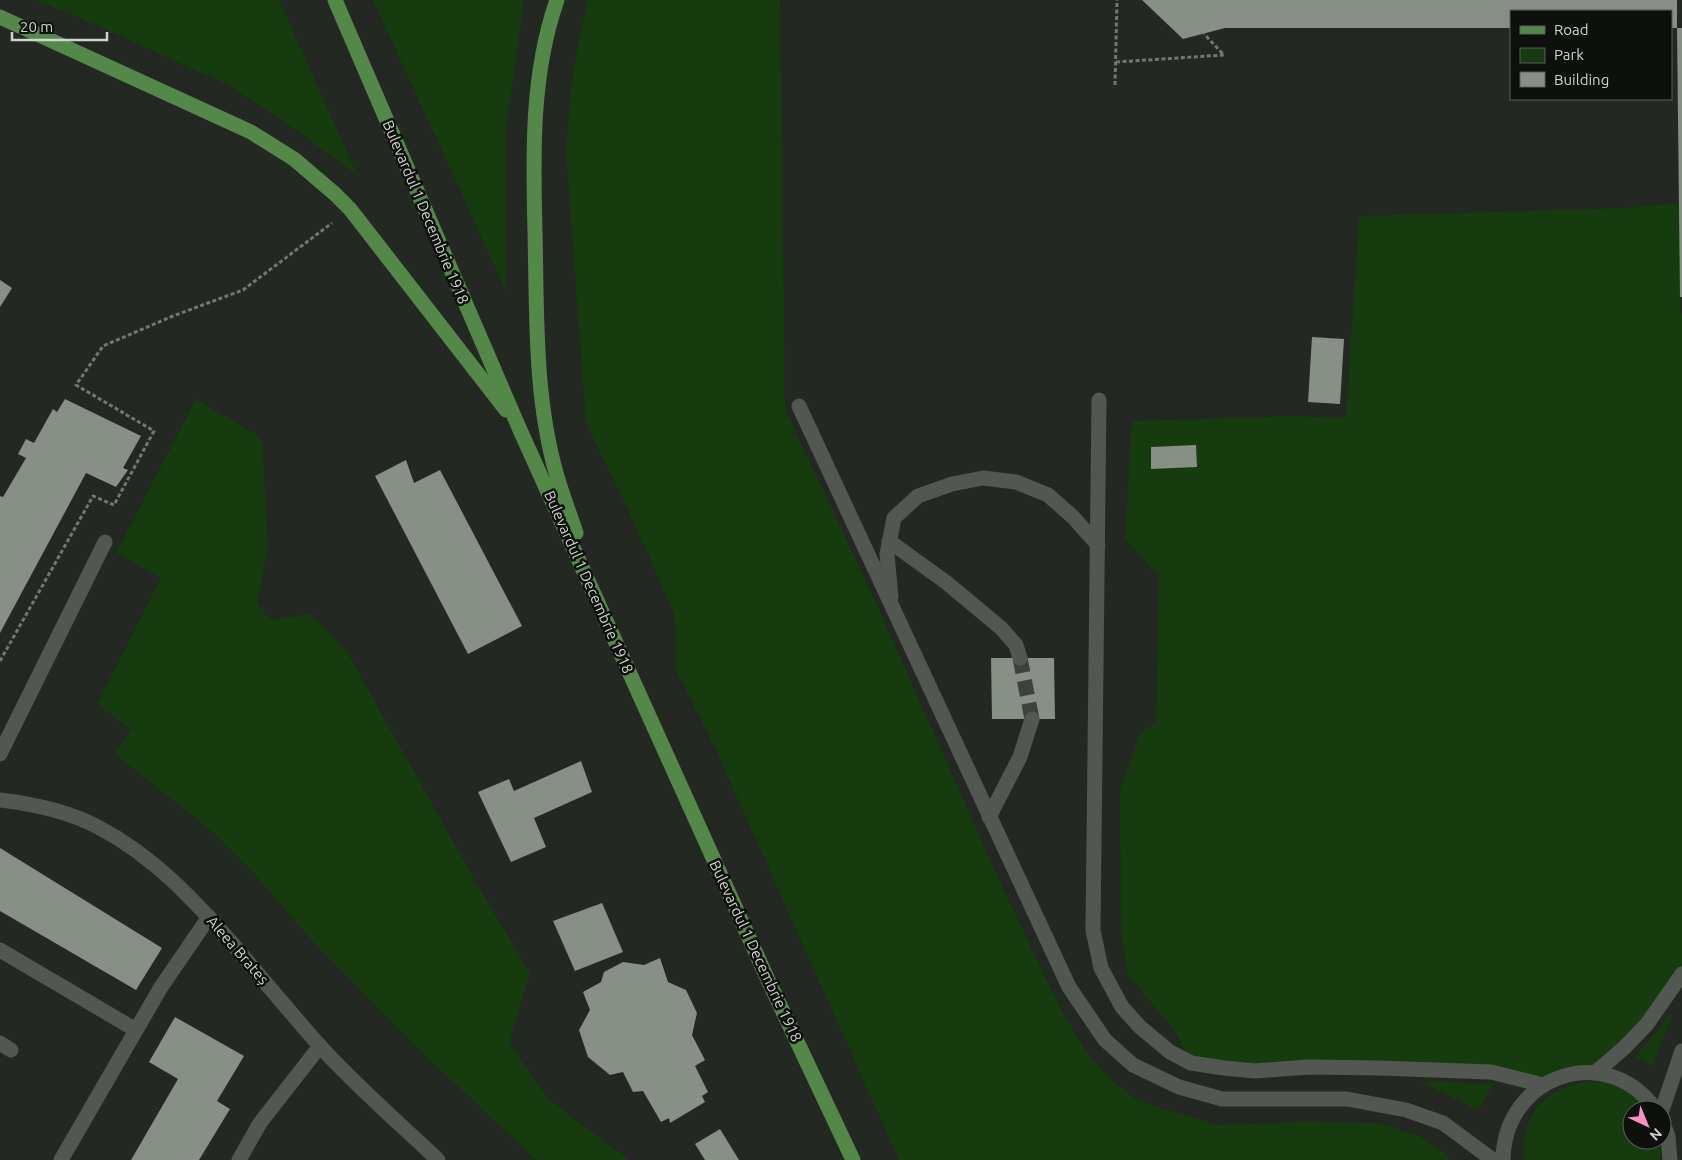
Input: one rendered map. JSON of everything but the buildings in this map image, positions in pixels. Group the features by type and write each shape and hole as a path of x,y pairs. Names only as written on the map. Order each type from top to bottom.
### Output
{"main road":[{"name":"Bulevardul 1 Decembrie 1918","path":"334,0 520,430 769,982 853,1160"},
{"path":"557,0 544,53 537,96 533,157 538,361 545,422 556,475 609,627"},
{"path":"0,18 250,132 294,159 350,209 520,430"}],"street":[{"path":"1100,400 1093,930 1101,968 1122,1007 1140,1027 1170,1052 1191,1063 1255,1071 1349,1068 1490,1072 1543,1085"},
{"path":"799,406 1068,987 1105,1040 1133,1065 1179,1087 1222,1098 1347,1099 1406,1110 1443,1123 1493,1160"},
{"path":"892,610 887,554 894,518 918,496 952,484 984,478 1016,482 1048,495 1073,516 1098,545"},
{"path":"889,541 946,583 1001,628 1016,645 1020,658"},
{"path":"0,754 105,542"},
{"path":"989,817 1020,757 1032,719"},
{"name":"Aleea Brateș","path":"0,800 34,804 96,826 120,839 159,868 181,887 209,917 320,1046 438,1160"},
{"path":"61,1160 161,987 209,917"},
{"path":"0,950 136,1030"},
{"path":"1595,1073 1625,1047 1647,1024 1682,974"},
{"path":"238,1160 260,1123 320,1046"},
{"path":"1665,1100 1682,1051"},
{"path":"1504,1160 1504,1144 1511,1120 1525,1099 1543,1085 1568,1074 1595,1073 1614,1077 1630,1085 1649,1100"}],"path":[{"path":"1116,85 1117,0"},
{"path":"1116,62 1224,55 1204,34"},
{"path":"0,661 93,496 114,505 154,431 76,385 103,346 173,316 243,290 350,209"}],"green space":[{"path":"36,0 279,0 358,176 291,126 230,86"},
{"path":"373,0 524,0 506,128 506,291"},
{"path":"587,0 780,0 785,409 872,594 996,873 1061,1010 1085,1049 1107,1076 1134,1098 1154,1106 1219,1125 1301,1122 1382,1123 1420,1137 1445,1152 1451,1160 899,1160 715,748 676,670 675,616 636,527 586,423 566,151 572,79"},
{"path":"1679,203 1680,314 1682,314 1682,974 1595,1073 1543,1085 1491,1072 1191,1063 1174,1030 1127,973 1121,927 1120,790 1141,731 1156,723 1159,577 1125,538 1132,421 1293,416 1346,418 1359,216 1626,208"},
{"path":"196,399 262,438 268,547 257,602 270,620 311,614 346,650 481,891 530,973 509,1043 548,1099 629,1160 536,1160 431,1061 315,944 251,870 214,833 114,753 132,730 97,704 161,578 116,553"},
{"path":"1673,1012 1652,1066 1635,1057"},
{"path":"1418,1081 1493,1084 1479,1111"},
{"path":"1598,1081 1614,1085 1626,1091 1637,1100 1622,1100 1622,1150 1660,1150 1660,1160 1524,1160 1524,1143 1527,1127 1533,1114 1553,1094 1566,1087"}],"tunnel":[{"path":"1020,658 1032,719"}]}
